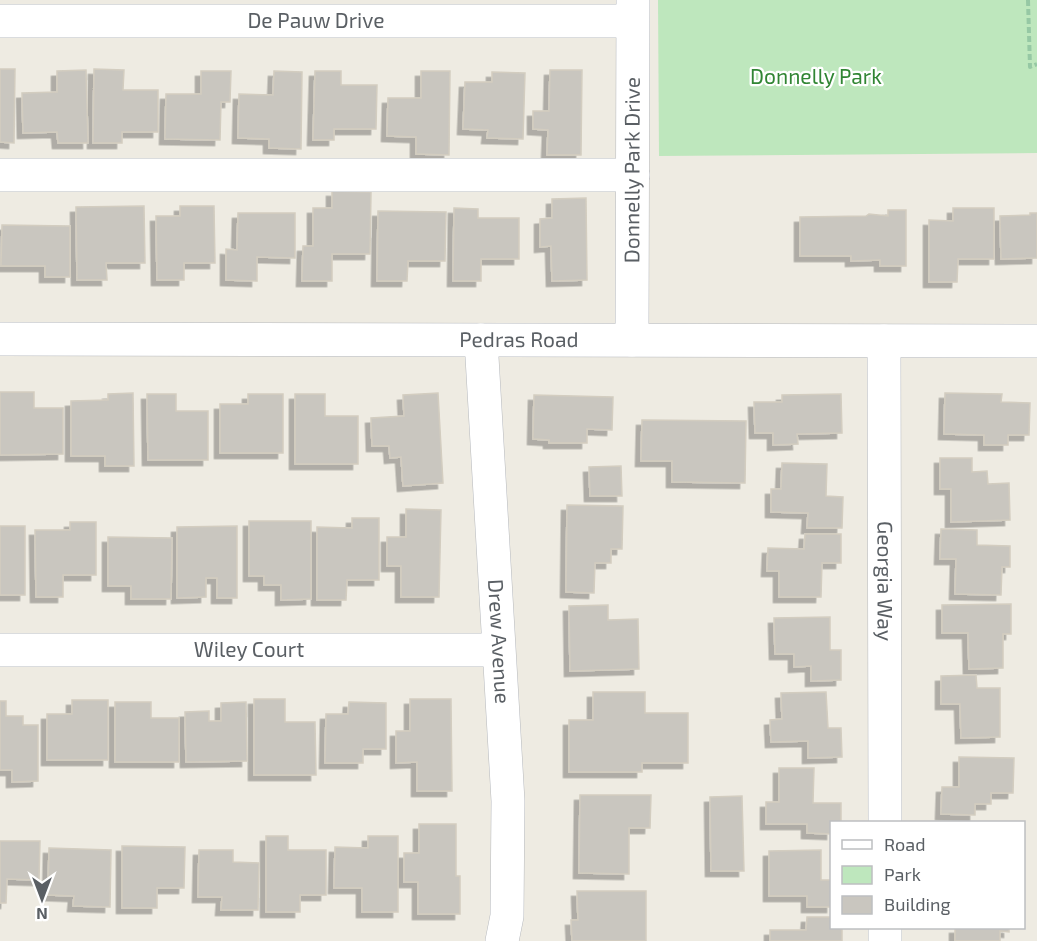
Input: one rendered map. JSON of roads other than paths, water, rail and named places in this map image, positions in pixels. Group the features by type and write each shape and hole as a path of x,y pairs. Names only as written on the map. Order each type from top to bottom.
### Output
{"street":[{"name":"De Pauw Drive","path":"0,21 632,10"},
{"name":"Donnelly Park Drive","path":"632,10 632,340"},
{"path":"0,175 633,175"},
{"name":"Pedras Road","path":"0,339 1037,341"},
{"name":"Drew Avenue","path":"481,340 508,801 507,916 502,941"},
{"name":"Georgia Way","path":"884,341 885,821"},
{"name":"Wiley Court","path":"0,650 498,650"}],"park label":[{"name":"Donnelly Park","path":"816,77"}]}
